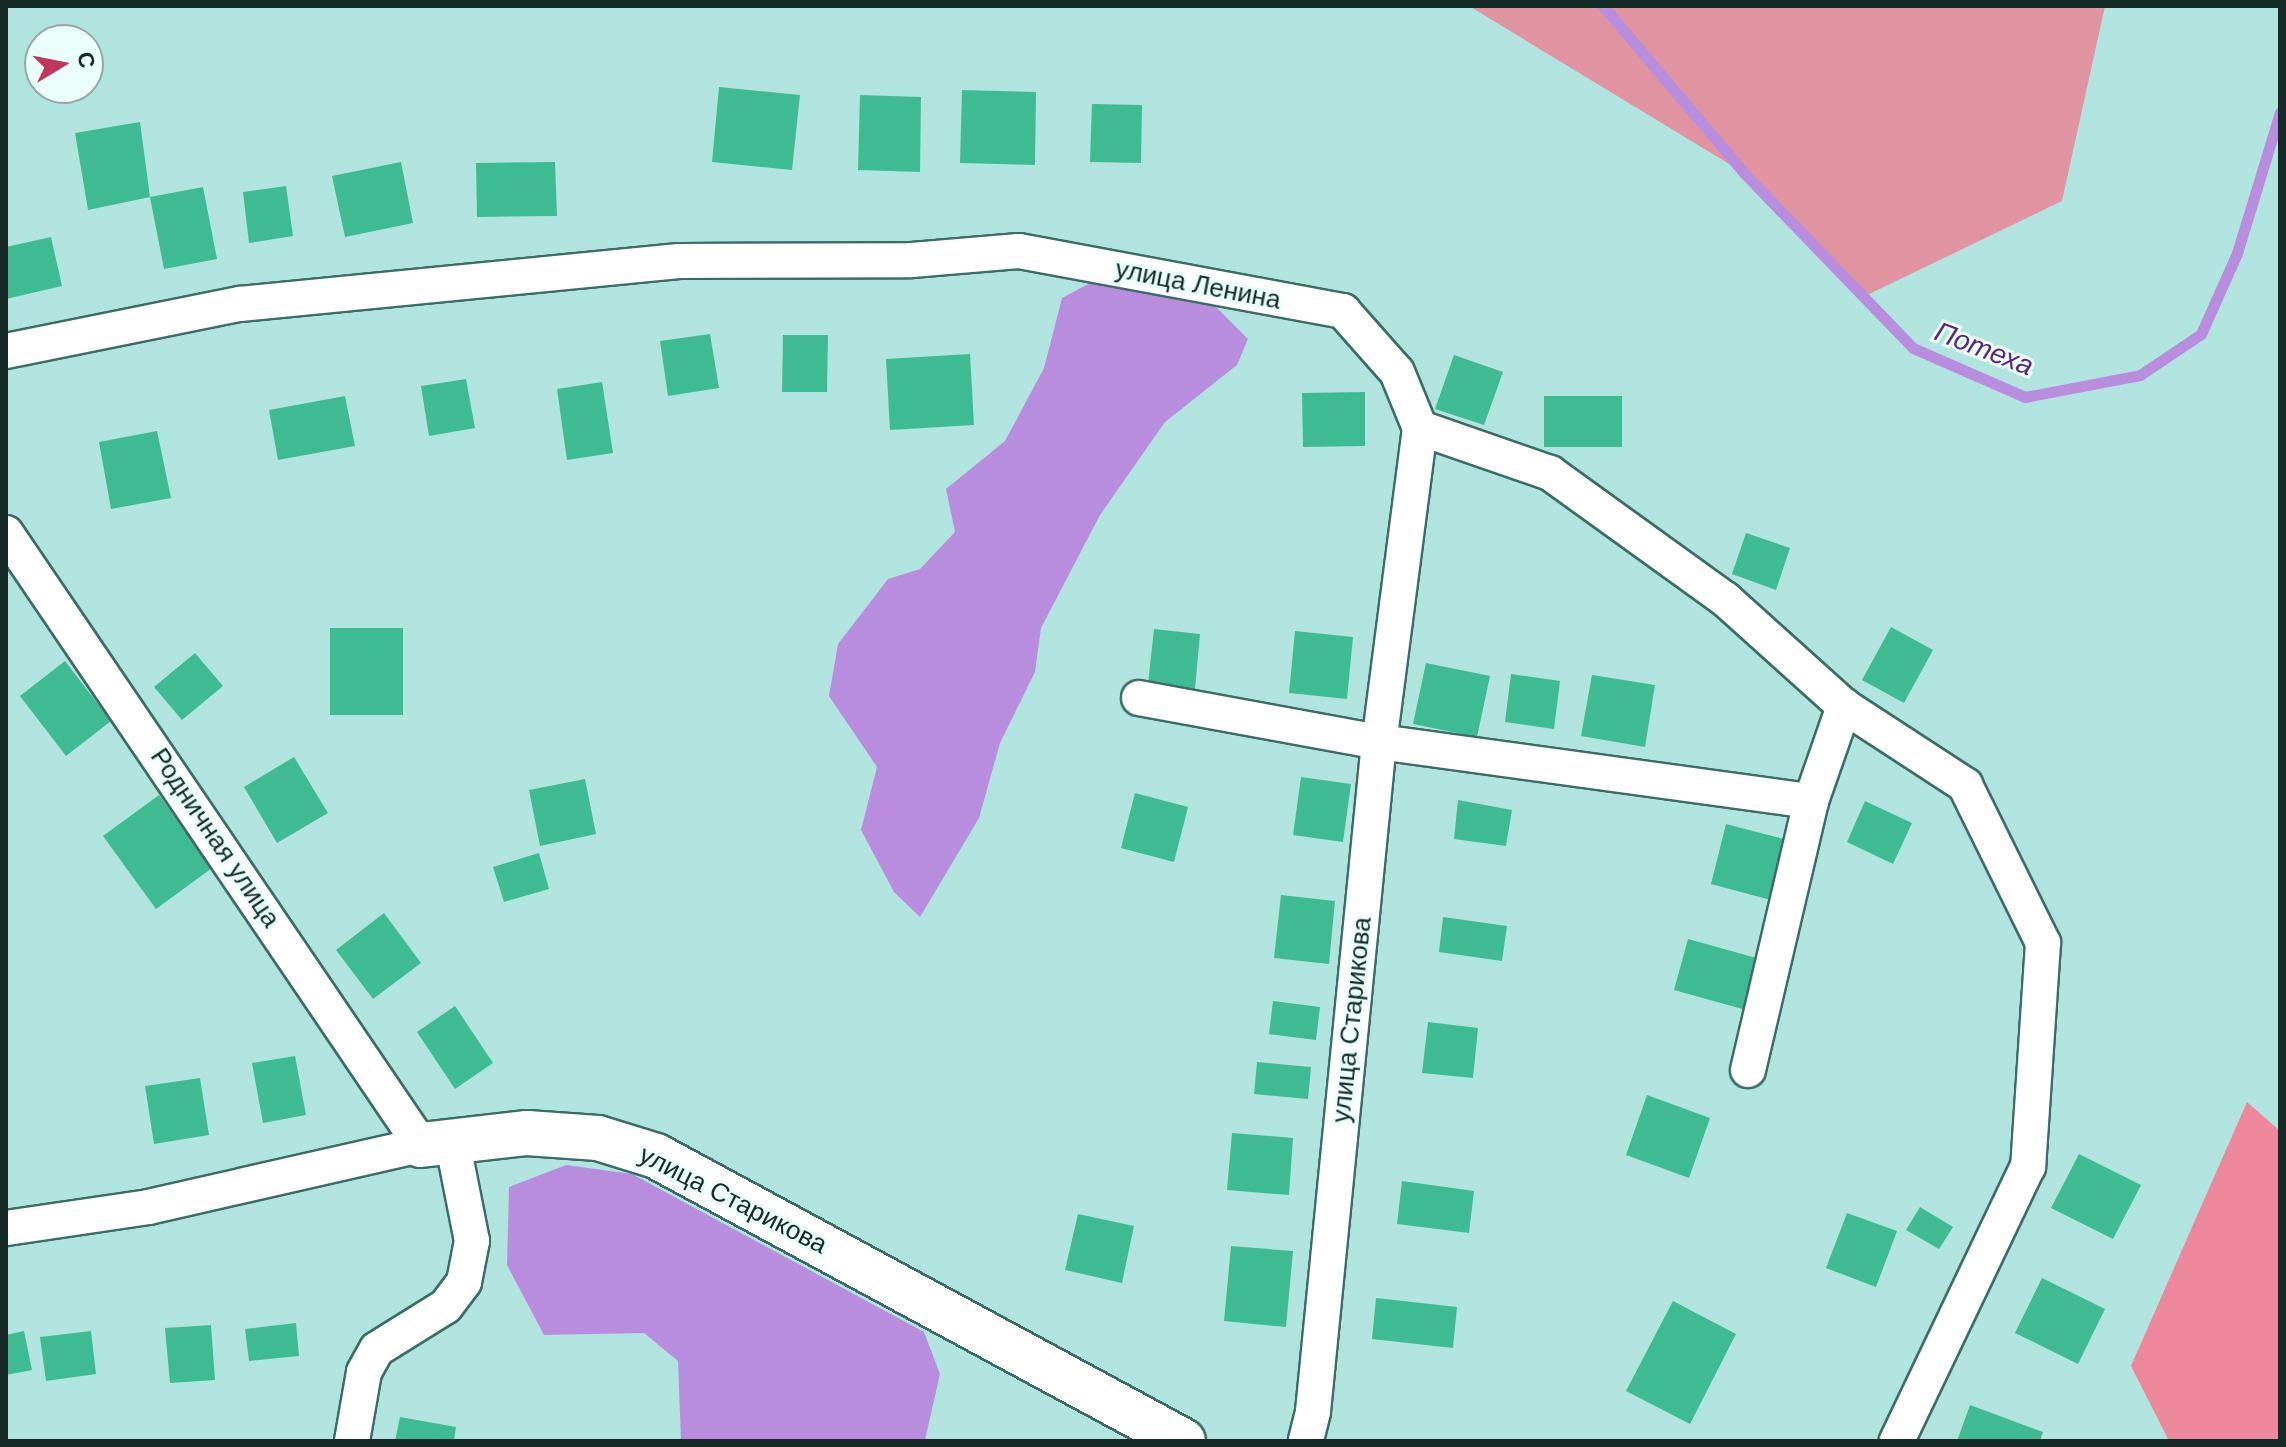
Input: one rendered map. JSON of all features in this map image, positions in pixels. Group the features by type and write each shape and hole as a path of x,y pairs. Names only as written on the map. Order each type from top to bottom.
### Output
{"street":[{"name":"улица Ленина","path":"6,351 256,302 679,261 912,260 1019,251 1343,311 1397,372 1420,428"},
{"path":"1420,428 1550,473 1725,599 1844,706 1965,785 2043,943 2028,1166 1897,1441"},
{"name":"улица Старикова","path":"1314,1431 1379,742 1420,428"},
{"name":"Родничная улица","path":"6,533 436,1143"},
{"path":"1139,698 1379,742 1811,801"},
{"path":"1748,1070 1811,801 1844,706"},
{"name":"улица Старикова","path":"6,1228 149,1207 436,1143 527,1133 598,1138 656,1156 1183,1441"},
{"path":"352,1441 360,1385 377,1349 446,1306 464,1282 472,1241 436,1143"}],"shaded area":[{"path":"1469,6 2105,6 2062,201 1863,297 1744,173"},
{"path":"1092,282 1216,307 1248,339 1237,365 1165,422 1100,515 1041,628 1035,672 1000,743 979,818 920,917 894,892 861,830 877,767 829,696 838,644 888,579 920,569 955,532 946,489 1005,441 1044,368 1062,298"},
{"path":"2247,1102 2280,1131 2280,1441 2169,1441 2131,1366"},
{"path":"566,1165 632,1174 924,1332 940,1374 925,1440 681,1441 678,1361 644,1333 544,1335 507,1265 509,1187"}],"building":[{"path":"719,87 800,95 792,170 712,162"},
{"path":"962,90 1036,92 1035,165 960,163"},
{"path":"860,95 921,97 920,172 858,170"},
{"path":"1092,104 1142,105 1141,163 1090,162"},
{"path":"140,122 150,197 88,210 75,133"},
{"path":"401,162 413,223 345,237 332,176"},
{"path":"555,162 557,216 477,217 476,163"},
{"path":"286,186 293,236 249,243 243,192"},
{"path":"203,187 217,259 164,269 150,197"},
{"path":"51,237 62,286 6,299 6,247"},
{"path":"710,334 719,388 668,396 660,341"},
{"path":"783,335 828,335 827,392 782,392"},
{"path":"970,354 974,425 890,430 886,359"},
{"path":"1454,355 1503,372 1484,425 1435,409"},
{"path":"466,379 475,428 429,436 421,386"},
{"path":"602,382 613,453 567,460 557,389"},
{"path":"1365,392 1365,446 1303,447 1302,393"},
{"path":"345,396 355,446 278,460 269,410"},
{"path":"1544,396 1622,396 1622,447 1544,447"},
{"path":"157,431 171,498 111,509 99,442"},
{"path":"1746,533 1790,548 1776,590 1732,574"},
{"path":"1891,627 1933,650 1904,703 1862,680"},
{"path":"330,628 403,628 403,715 330,715"},
{"path":"1154,629 1200,634 1195,689 1148,684"},
{"path":"1295,631 1353,637 1347,699 1289,693"},
{"path":"195,653 223,686 182,720 154,687"},
{"path":"65,661 111,721 66,756 20,696"},
{"path":"1426,663 1490,676 1477,737 1413,724"},
{"path":"1511,674 1560,681 1554,729 1505,722"},
{"path":"1592,675 1655,685 1645,747 1581,736"},
{"path":"294,757 328,813 277,843 244,787"},
{"path":"1301,777 1351,784 1343,842 1293,835"},
{"path":"585,779 596,834 540,846 529,790"},
{"path":"1135,793 1188,807 1174,862 1121,848"},
{"path":"159,795 212,868 156,909 103,836"},
{"path":"1458,800 1512,810 1506,846 1454,839"},
{"path":"1865,801 1912,823 1893,864 1847,842"},
{"path":"1726,824 1799,843 1782,903 1711,884"},
{"path":"539,853 549,889 504,902 493,867"},
{"path":"1281,895 1335,901 1329,964 1274,958"},
{"path":"384,913 421,963 373,999 336,950"},
{"path":"1443,917 1507,926 1502,961 1439,952"},
{"path":"1688,939 1760,959 1746,1010 1674,990"},
{"path":"1273,1001 1320,1007 1316,1040 1269,1034"},
{"path":"455,1006 493,1063 455,1089 417,1032"},
{"path":"1428,1022 1478,1028 1473,1078 1422,1073"},
{"path":"295,1056 306,1115 263,1123 252,1063"},
{"path":"1257,1062 1311,1067 1308,1099 1254,1094"},
{"path":"200,1078 209,1135 154,1144 145,1086"},
{"path":"1647,1095 1710,1118 1689,1178 1626,1155"},
{"path":"1232,1133 1293,1138 1289,1195 1227,1190"},
{"path":"2079,1154 2141,1185 2113,1239 2051,1208"},
{"path":"1402,1181 1474,1191 1469,1233 1397,1224"},
{"path":"1920,1207 1953,1227 1939,1249 1906,1230"},
{"path":"1847,1213 1897,1231 1876,1287 1826,1268"},
{"path":"1078,1214 1134,1226 1122,1283 1065,1270"},
{"path":"1231,1246 1293,1251 1286,1327 1224,1321"},
{"path":"2042,1278 2105,1309 2078,1364 2015,1333"},
{"path":"1376,1298 1457,1307 1453,1348 1372,1339"},
{"path":"1673,1301 1736,1334 1690,1424 1626,1391"},
{"path":"296,1323 299,1356 249,1361 245,1329"},
{"path":"211,1325 215,1380 170,1383 165,1328"},
{"path":"24,1331 32,1370 6,1375 6,1335"},
{"path":"91,1331 96,1374 46,1381 40,1337"},
{"path":"1970,1405 2043,1432 2040,1441 1957,1441"},
{"path":"400,1417 456,1427 454,1441 395,1441"}],"waterway":[{"name":"Потеха","path":"1603,6 1744,173 1913,348 2025,397 2140,375 2201,334 2237,253 2280,112"}]}
